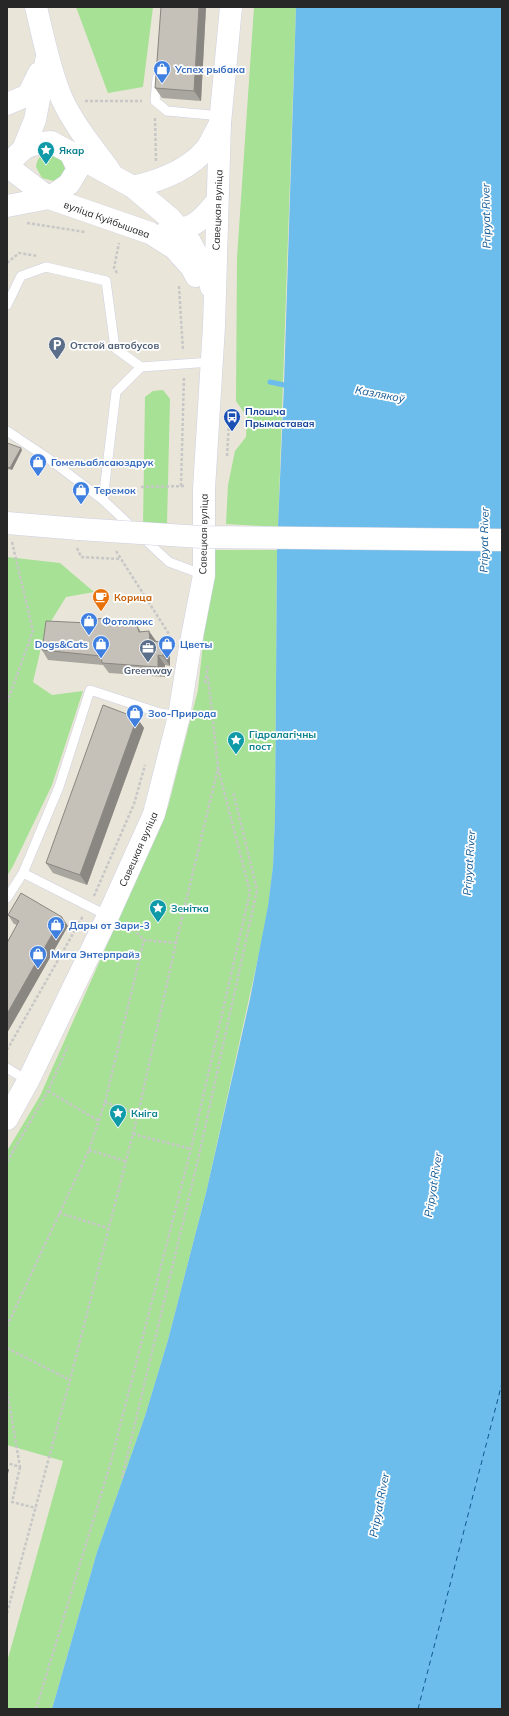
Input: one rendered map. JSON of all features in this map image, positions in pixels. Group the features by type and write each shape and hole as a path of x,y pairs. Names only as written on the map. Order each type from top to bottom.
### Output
{"main road":[{"path":"36,7 48,54 62,99 75,122 124,183"},
{"name":"Савецкая вуліца","path":"7,1119 28,1081 154,814 179,716 190,647 204,575 204,489 214,326 220,120 231,7"},
{"path":"7,104 28,95 48,54"},
{"path":"7,166 24,147 35,120 48,54"},
{"path":"124,183 157,181 177,172 206,149 220,120"},
{"path":"24,147 36,143 51,142 124,183 171,219 190,242 211,281 214,326"},
{"path":"7,206 49,198 69,184 78,168 70,152"},
{"name":"вуліца Куйбышава","path":"7,166 49,198 150,233 174,248 192,268 206,293 214,326"},
{"path":"150,233 167,232 192,226 208,213 217,201"},
{"path":"9,531 77,536 502,540"}],"lane":[{"path":"158,70 155,101 167,111 220,120"},
{"path":"7,305 21,276 46,267 106,281 115,348 141,367 211,362"},
{"path":"103,500 116,392 141,367"},
{"path":"7,431 49,459 103,500 169,562 204,575"},
{"path":"7,898 23,873 59,787 90,690 160,713 179,716"},
{"path":"23,873 107,914"},
{"path":"7,1068 28,1081"}],"path":[{"path":"80,102 155,101"},
{"path":"24,223 89,233"},
{"path":"179,278 184,364 181,486"},
{"path":"141,487 181,486 204,489"},
{"path":"7,703 33,631 9,531"},
{"path":"77,536 81,557 120,559 169,634 172,648"},
{"path":"36,1709 110,1465 191,1149 250,892 218,768 208,675"},
{"path":"7,1050 107,914 147,758"},
{"path":"7,1613 70,1380 138,1114 176,943 218,768"},
{"path":"122,1478 200,1155 257,890 233,791"},
{"path":"107,914 144,940 176,943"},
{"path":"7,1326 89,1150 105,1102 144,940"},
{"path":"48,1091 99,1121"},
{"path":"105,1102 138,1114"},
{"path":"133,1134 191,1149"},
{"path":"89,1150 125,1161"},
{"path":"59,1213 108,1228"},
{"path":"7,1348 70,1380"},
{"path":"7,1391 20,1467 12,1502 36,1508"},
{"path":"7,1464 20,1467"}],"green space":[{"path":"76,7 153,7 143,87 108,93"},
{"path":"254,7 296,7 278,527 226,524 228,485 235,451 246,437 247,417 236,401 237,258"},
{"path":"50,150 67,163 65,174 54,181 42,178 36,167 37,161 40,157"},
{"path":"163,390 170,399 167,525 143,524 145,397 153,391"},
{"path":"213,550 277,550 275,817 273,866 268,907 206,1193 168,1340 145,1416 97,1552 52,1709 7,1709 7,1662 63,1461 7,1445 7,1151 40,1096 168,807 198,690"},
{"path":"7,557 60,563 94,592 66,597 45,631 33,682 52,695 83,691 52,785 7,876"}],"water":[{"name":"Pripyat River","path":"296,7 502,7 502,1709 52,1709 97,1552 145,1416 168,1340 206,1193 250,999 268,906 273,866 275,817 277,550 284,385"}],"building":[{"path":"161,7 199,7 194,91 155,88"},
{"path":"7,443 21,448 10,468 7,467"},
{"path":"105,618 106,624 137,625 139,632 149,631 150,641 163,642 163,656 158,655 158,667 102,663 101,656 42,650 46,621 89,623 89,620"},
{"path":"103,705 137,718 80,875 46,863"},
{"path":"21,893 62,917 7,1014 7,943 19,921 8,915"}],"waterway":[{"name":"Казлякоў","path":"270,382 289,386"}],"ferry route":[{"path":"418,1709 502,1383"}],"place":[{"name":"Успех рыбака","path":"162,84"},
{"name":"Якар","path":"46,165"},
{"name":"Отстой автобусов","path":"57,360"},
{"name":"Плошча Прымаставая","path":"232,432"},
{"name":"Гомельаблсаюздрук","path":"38,477"},
{"name":"Теремок","path":"81,505"},
{"name":"Корица","path":"101,612"},
{"name":"Фотолюкс","path":"89,636"},
{"name":"Dogs&Cats","path":"101,659"},
{"name":"Цветы","path":"167,659"},
{"name":"Greenway","path":"148,663"},
{"name":"Зоо-Природа","path":"135,728"},
{"name":"Гідралагічны пост","path":"236,755"},
{"name":"Зенітка","path":"158,923"},
{"name":"Дары от Зари-3","path":"56,940"},
{"name":"Мига Энтерпрайз","path":"38,969"},
{"name":"Кніга","path":"118,1128"}]}
